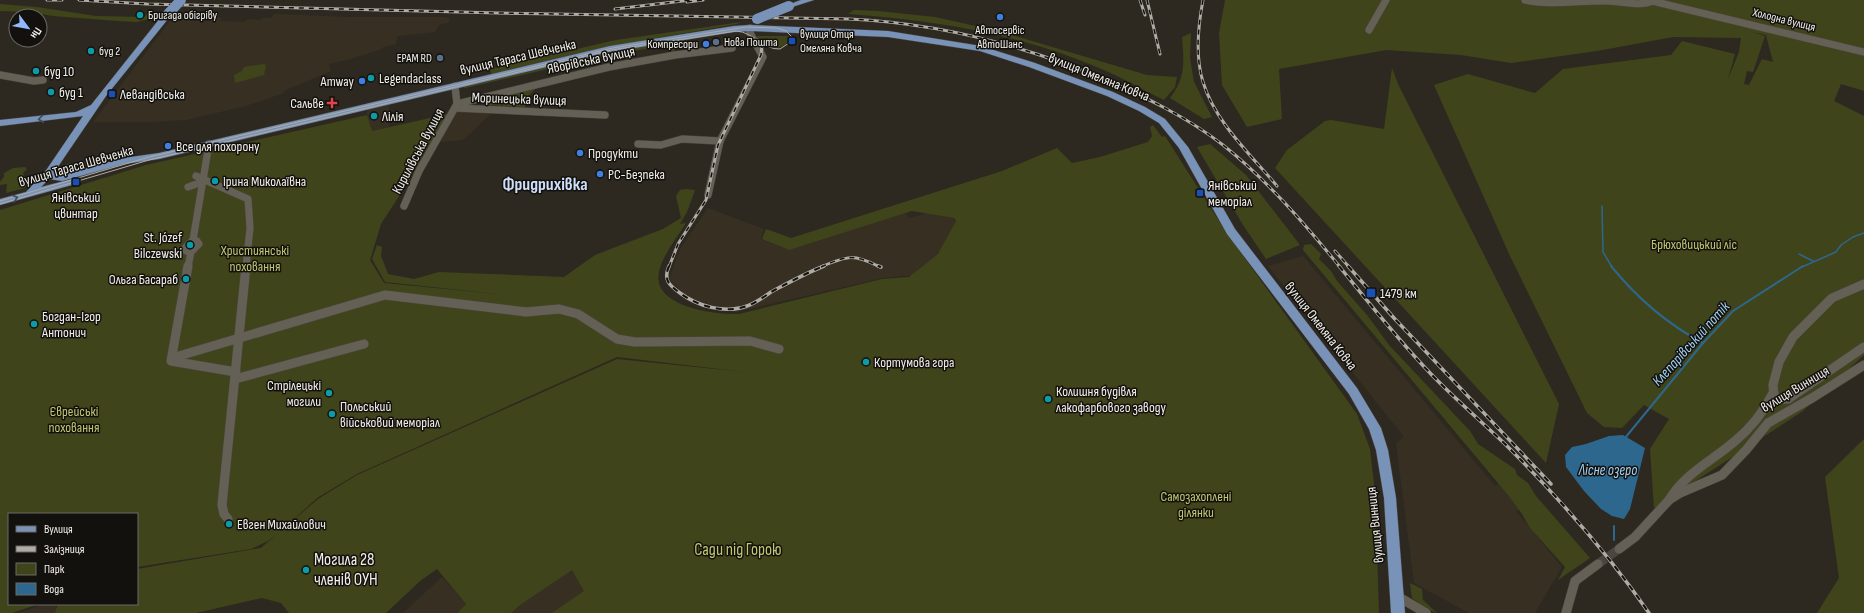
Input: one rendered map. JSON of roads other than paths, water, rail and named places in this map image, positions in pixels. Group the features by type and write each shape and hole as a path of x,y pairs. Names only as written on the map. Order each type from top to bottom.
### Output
{"main road":[{"path":"29,194 50,171 81,119 95,106 150,35 181,0"},
{"path":"750,28 758,19 789,6 810,0"},
{"name":"вулиця Тараса Шевченка","path":"50,171 51,176 62,178 124,161 159,156 610,49 750,28"},
{"name":"вулиця Омеляна Ковча","path":"750,28 895,35 981,49 1032,65 1110,94 1152,114 1162,121 1175,135 1198,171 1231,230 1354,391 1375,428 1382,450"},
{"path":"1,123 81,119"},
{"name":"вулиця Тараса Шевченка","path":"0,202 127,167 159,156"},
{"name":"вулиця Винниця","path":"1382,450 1390,498 1398,613"}],"street":[{"path":"1370,30 1386,0"},
{"name":"Холодна вулиця","path":"1525,0 1546,4 1597,0 1644,4 1650,0 1864,52"},
{"path":"708,195 720,141 763,57 750,33 750,28"},
{"name":"Яворівська вулиця","path":"456,106 608,67 675,55 732,48"},
{"path":"0,75 34,81 43,80"},
{"name":"Моринецька вулиця","path":"455,86 456,106 605,115"},
{"name":"Кирилівська вулиця","path":"404,206 419,172 456,106"},
{"path":"638,144 660,145 686,139 720,141"},
{"path":"209,144 205,178 193,240 184,248 186,251 191,252 171,361 235,375 364,344"},
{"path":"188,187 205,178"},
{"path":"205,178 248,199 250,228 222,505 224,514 228,519"},
{"name":"вулиця Винниця","path":"1864,284 1832,298 1793,337 1779,362 1773,385 1773,393 1779,399 1788,398 1864,347"},
{"path":"172,358 385,295 526,312 559,309 578,314 617,339 635,342 750,342 778,349"},
{"name":"вулиця Винниця","path":"1619,549 1635,537 1669,500 1680,493 1722,475 1746,450 1768,423 1812,398 1864,364"},
{"path":"1669,500 1675,489 1689,476 1730,446 1752,424 1768,404 1773,393"},
{"path":"1566,613 1575,581 1598,564"},
{"path":"1397,596 1426,613"}],"water":[{"name":"Лісне озеро","path":"1623,435 1645,448 1630,509 1624,519 1612,516 1601,509 1584,491 1566,467 1565,455 1572,447 1609,436"}],"waterway":[{"path":"1602,206 1603,252 1612,267"},
{"name":"Клепарівський потік","path":"1802,267 1836,252 1841,245 1853,237 1864,233"},
{"path":"1799,254 1813,261"},
{"path":"1611,266 1631,289 1653,309 1665,319 1703,343"},
{"name":"Клепарівський потік","path":"1703,343 1733,311 1803,266"},
{"name":"Клепарівський потік","path":"1625,438 1703,343"},
{"name":"Клепарівський потік","path":"1614,526 1614,540"}],"tunnel":[{"path":"1598,564 1619,549"}],"tram line":[{"path":"0,201 149,157 613,48 746,27 777,28 786,31 791,36 792,41 780,49 768,47 748,34 736,31 611,50 149,160 0,204"}],"railway":[{"path":"47,0 62,0"},
{"path":"79,0 147,4 498,13 849,19 882,21 947,31 1011,46 1073,67 1135,93 1195,125 1239,158 1270,187 1299,218 1340,267"},
{"path":"615,9 691,0"},
{"path":"687,2 703,0"},
{"path":"1140,0 1145,15"},
{"path":"1147,0 1160,54"},
{"path":"1203,0 1198,41 1200,72 1203,82 1216,111 1225,124 1245,150 1277,186"},
{"path":"669,267 678,244 706,200 718,145 761,55 762,46 758,40"},
{"path":"1335,251 1349,267"},
{"path":"821,267 845,258 857,258 880,267"},
{"path":"669,266 667,271 667,279 670,285 695,302 721,309 739,308 750,305 771,292 824,266"},
{"path":"1339,266 1384,321 1431,374 1506,445 1563,505 1616,568 1649,613"},
{"path":"1348,266 1394,318 1551,484"}],"place":[{"name":"Бригада обігріву","path":"140,15"},
{"name":"Автосервіс АвтоШанс","path":"1000,17"},
{"name":"вулиця Отця Омеляна Ковча","path":"792,41"},
{"name":"Нова Пошта","path":"716,42"},
{"name":"Компресори","path":"706,44"},
{"name":"буд 2","path":"91,51"},
{"name":"EPAM RD","path":"440,58"},
{"name":"буд 10","path":"36,71"},
{"name":"Legendaclass","path":"371,78"},
{"name":"Amway","path":"362,81"},
{"name":"буд 1","path":"51,92"},
{"name":"Левандівська","path":"112,94"},
{"name":"Сальве","path":"332,103"},
{"name":"Лілія","path":"374,116"},
{"name":"Все для похорону","path":"168,146"},
{"name":"Продукти","path":"580,153"},
{"name":"РС-Безпека","path":"600,174"},
{"name":"Ірина Миколаївна","path":"215,181"},
{"name":"Янівський цвинтар","path":"76,182"},
{"name":"Янівський меморіал","path":"1200,193"},
{"name":"St. Józef Bilczewski","path":"190,245"},
{"name":"Ольга Басараб","path":"186,279"},
{"name":"1479 км","path":"1371,293"},
{"name":"Богдан-Ігор Антонич","path":"34,324"},
{"name":"Кортумова гора","path":"866,362"},
{"name":"Стрілецькі могили","path":"329,393"},
{"name":"Колишня будівля лакофарбового заводу","path":"1048,399"},
{"name":"Польський військовий меморіал","path":"332,414"},
{"name":"Евген Михайлович","path":"229,524"},
{"name":"Могила 28 членів ОУН","path":"306,570"}],"district":[{"name":"Фридрихівка","path":"545,184"}],"park label":[{"name":"Брюховицький ліс","path":"1694,244"},
{"name":"Християнські поховання","path":"255,258"},
{"name":"Єврейські поховання","path":"74,420"},
{"name":"Самозахоплені ділянки","path":"1196,504"},
{"name":"Сади під Горою","path":"738,550"}]}
